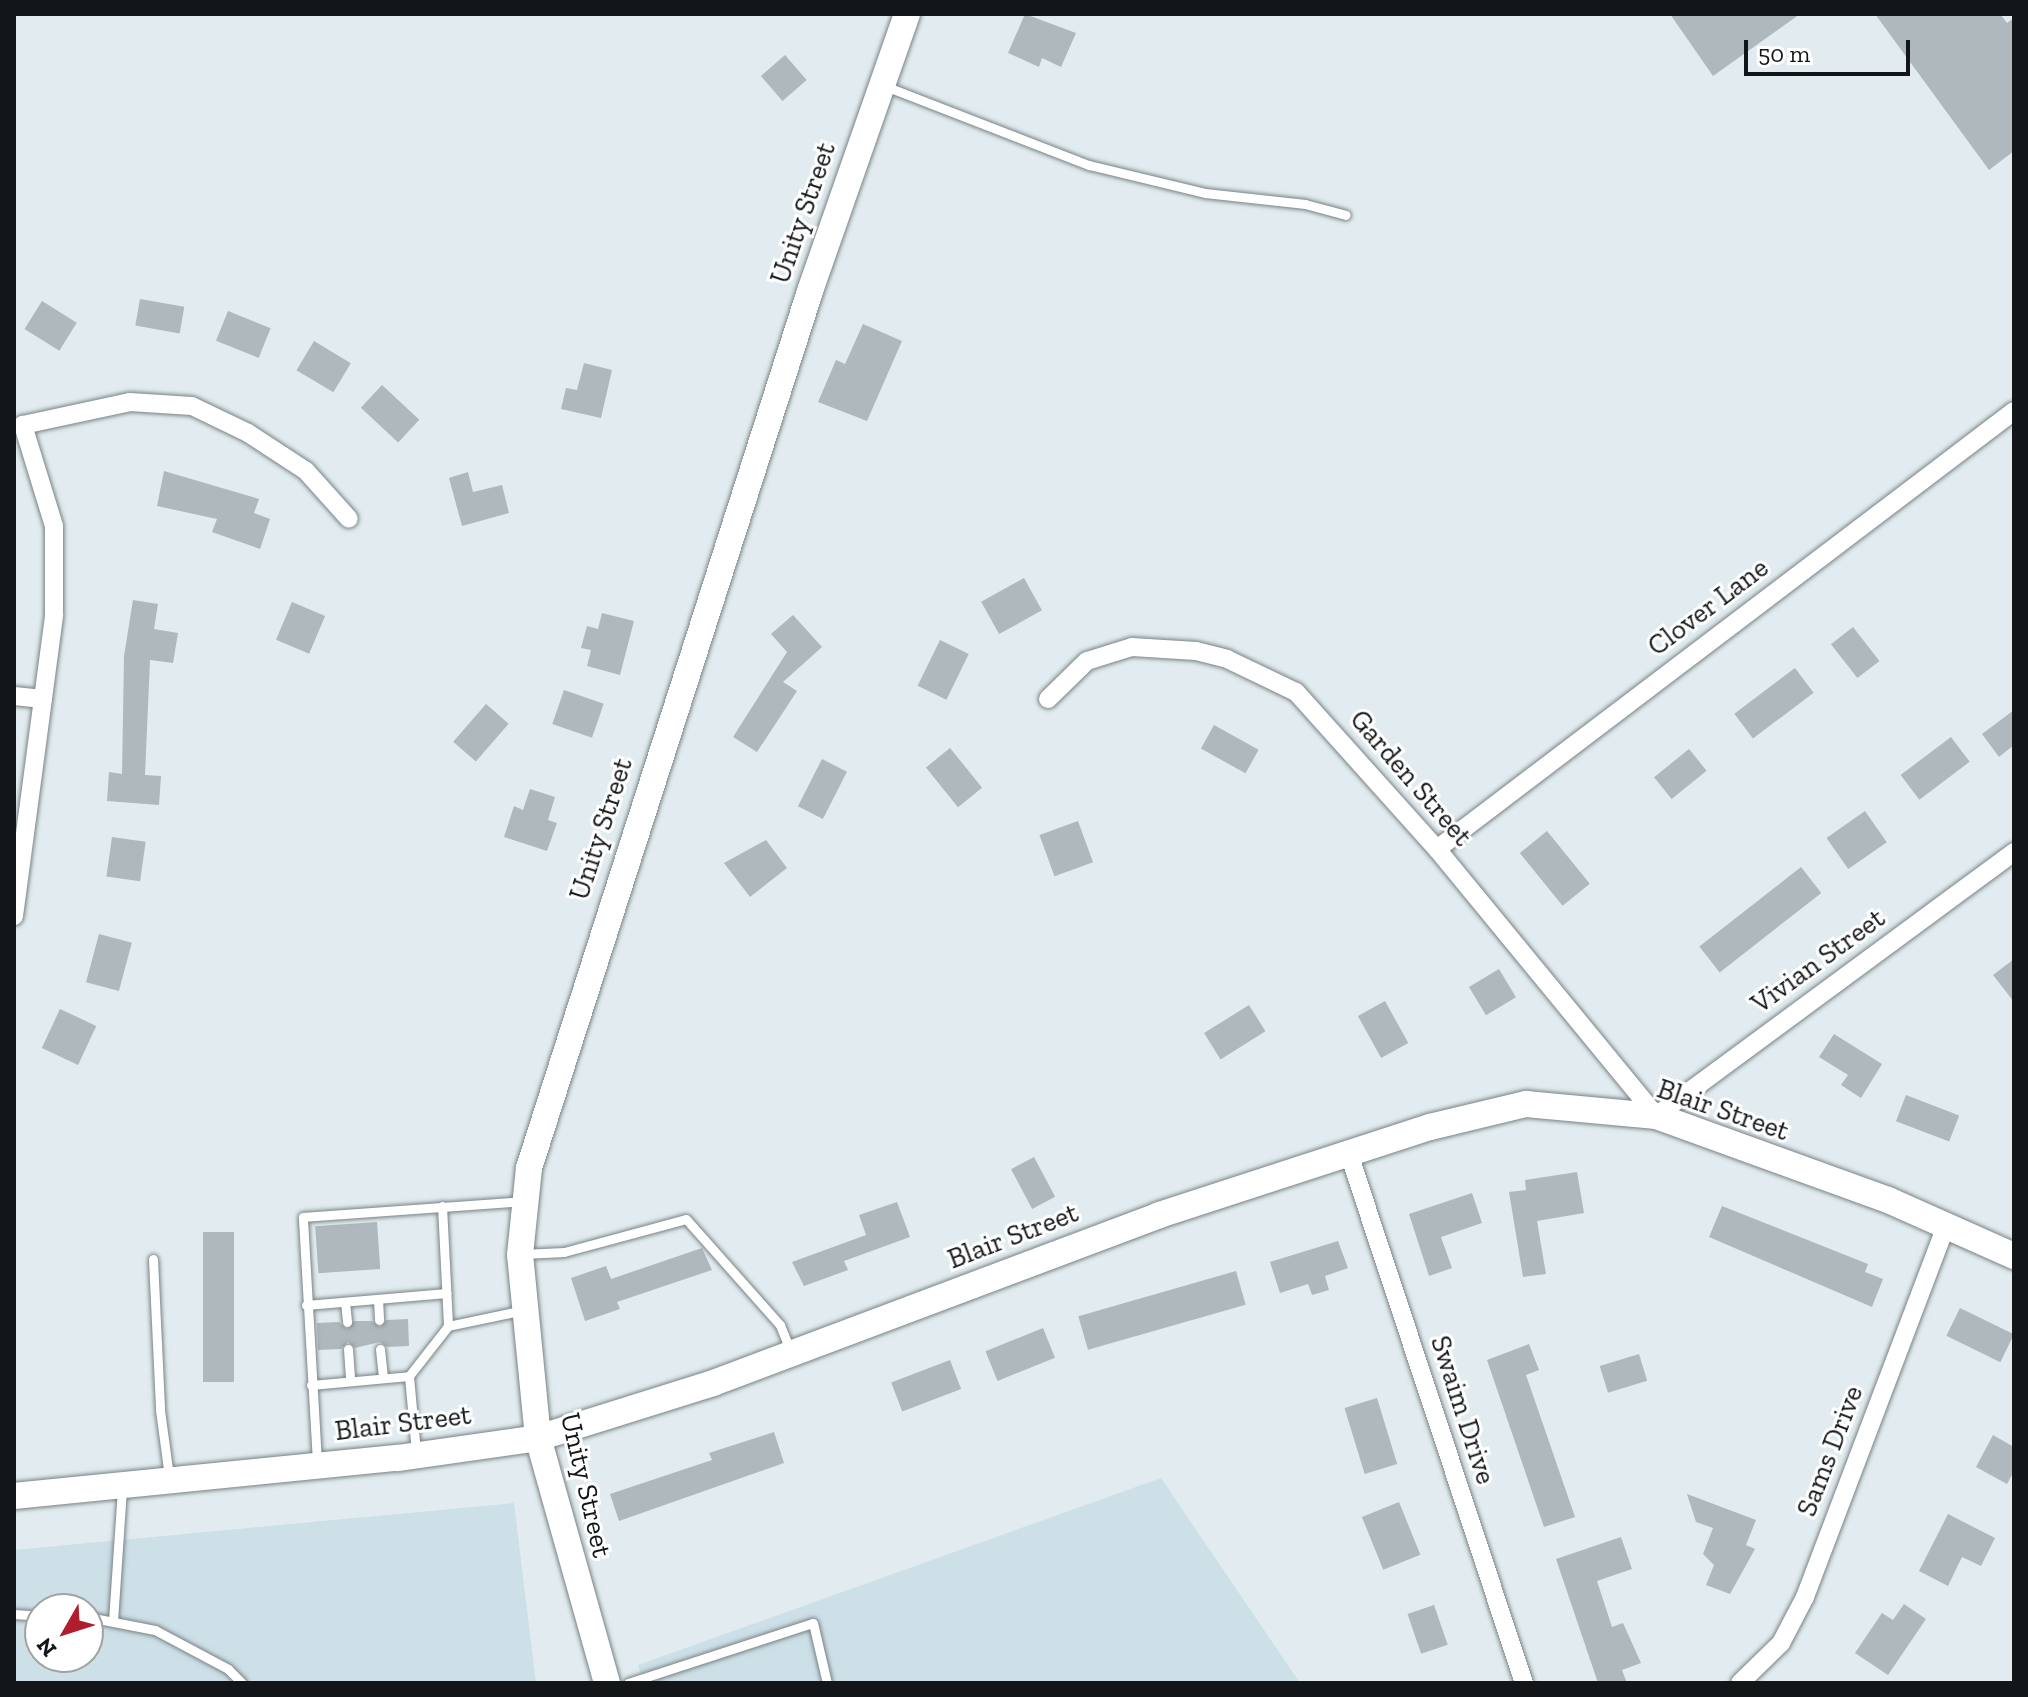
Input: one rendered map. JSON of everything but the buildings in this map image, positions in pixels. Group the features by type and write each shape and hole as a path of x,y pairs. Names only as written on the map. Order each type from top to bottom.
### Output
{"street":[{"name":"Unity Street","path":"607,1683 538,1438 520,1255 529,1168 558,1064 907,14"},
{"path":"14,916 54,615 54,526 19,422 130,402 192,406 248,433 306,471 349,519"},
{"name":"Clover Lane","path":"1437,849 2014,411"},
{"name":"Garden Street","path":"1048,699 1087,661 1132,647 1196,651 1251,668 1296,692 1437,849 1656,1116"},
{"path":"14,696 43,699"},
{"name":"Vivian Street","path":"1656,1116 2014,852"},
{"name":"Blair Street","path":"14,1496 317,1466 538,1438 791,1353 1159,1215 1430,1127 1526,1104 1656,1116 1947,1223 2014,1256"},
{"name":"Swaim Drive","path":"1349,1154 1524,1683"},
{"name":"Sams Drive","path":"1740,1683 1781,1643 1805,1597 1947,1223"}],"lane":[{"path":"882,85 1089,165 1205,193 1305,204 1346,215"},
{"path":"317,1466 303,1217 525,1201"},
{"path":"442,1206 448,1326"},
{"path":"520,1255 564,1252 686,1219 780,1325 791,1353"},
{"path":"153,1259 160,1410 170,1480"},
{"path":"306,1305 446,1293"},
{"path":"378,1299 379,1320"},
{"path":"345,1302 347,1322"},
{"path":"416,1455 409,1376 448,1326 525,1309"},
{"path":"348,1349 350,1381"},
{"path":"380,1349 383,1378"},
{"path":"311,1385 409,1376"},
{"path":"113,1621 122,1484"},
{"path":"104,1620 155,1630 228,1669 242,1683"},
{"path":"628,1683 813,1623 827,1683"}],"shaded area":[{"path":"1161,1478 1300,1683 644,1683 638,1665"},
{"path":"514,1503 536,1683 14,1683 14,1550"}]}
